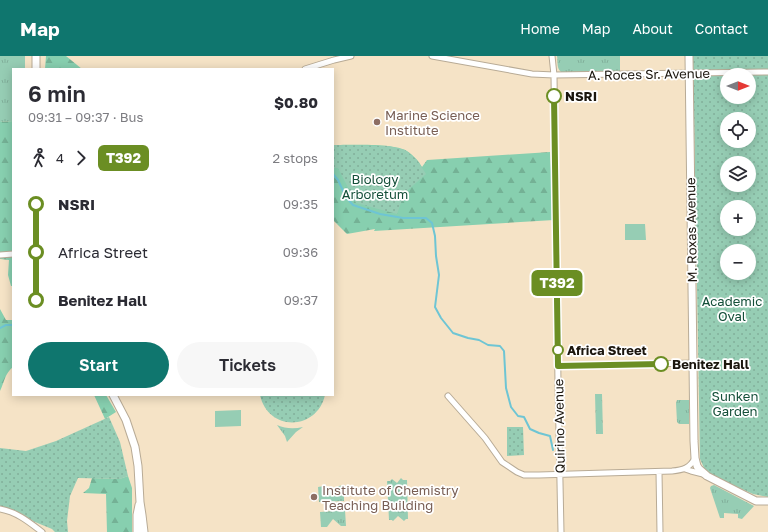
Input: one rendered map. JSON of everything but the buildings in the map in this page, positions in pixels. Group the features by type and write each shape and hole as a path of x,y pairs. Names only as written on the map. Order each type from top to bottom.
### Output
{"street":[{"path":"36,56 36,68"},
{"path":"308,68 351,56"},
{"name":"A. Roces Sr. Avenue","path":"432,56 532,74 768,72"},
{"name":"Quirino Avenue","path":"552,56 554,75 562,532"},
{"name":"M. Roxas Avenue","path":"689,56 695,458 699,469 704,474"},
{"path":"0,255 12,254"},
{"path":"558,366 693,363"},
{"path":"114,396 126,420 135,447 144,532"},
{"path":"448,396 485,438 502,462 517,472 524,474 660,472 685,469 692,464 695,458"},
{"path":"685,469 704,474 756,501 768,502"},
{"path":"660,472 660,532"},
{"path":"137,532 136,515 140,502"},
{"path":"0,509 12,512 42,532"}],"shaded area":[{"path":"0,56 768,56 768,532 0,532"}],"green space":[{"path":"0,56 25,56 25,68 12,68 12,121 0,122"},
{"path":"46,56 66,56 81,68 45,68"},
{"path":"557,56 620,56 620,73 563,73 558,68"},
{"name":"Academic Oval","path":"693,56 768,56 768,497 753,494 711,475 705,470 700,459"},
{"path":"12,121 12,286 8,275 9,260 0,259 0,122"},
{"path":"334,145 372,145 401,148 413,156 422,167 427,160 550,152 554,220 374,231 375,229 347,234 334,221"},
{"name":"Biology Arboretum","path":"334,145 389,146 405,150 417,160 426,174 408,190 397,214 356,203 338,168 334,168"},
{"path":"625,224 645,224 646,240 625,240"},
{"path":"0,309 6,320 12,320 12,368 6,375 0,391"},
{"path":"595,394 602,394 603,434 596,434"},
{"path":"94,396 107,396 116,412 105,419"},
{"path":"260,396 325,396 320,407 313,415 303,421 282,421 272,416 265,407"},
{"path":"677,400 689,400 689,424 679,424 677,422"},
{"path":"241,410 241,426 215,427 215,411"},
{"path":"109,417 120,442 128,476 120,479 78,478 70,496 67,521 68,532 55,532 52,529 35,522 14,510 0,506 0,448 26,451 56,441"},
{"path":"277,425 290,428 303,427 287,442 285,436"},
{"path":"507,427 523,427 524,455 507,456"},
{"path":"128,476 132,488 132,532 107,532 106,494 83,493 89,488 92,478 119,479"},
{"path":"401,478 403,480 407,480 408,519 404,521 398,516 393,521 389,520 387,481 392,479 397,483"},
{"path":"344,485 344,501 319,502 318,487 324,486 332,493 339,486"},
{"path":"714,485 754,506 742,519 738,518 738,514 724,513 724,518 720,518 710,488"},
{"path":"345,510 346,526 341,526 333,519 327,527 321,527 320,512"}],"waterway":[{"path":"334,175 346,197 353,205 380,214 403,218 426,218 432,223 435,236 439,275 435,307 441,318 453,333 479,340 488,345 500,346 504,351 506,388 511,407 518,416 524,417 530,429 550,436 553,450"},
{"path":"0,328 6,325 12,325"}],"bus line":[{"name":"T392","path":"554,96 558,366 661,364"}],"place":[{"name":"NSRI","path":"554,96"},
{"name":"Marine Science Institute","path":"377,122"},
{"name":"Africa Street","path":"558,350"},
{"name":"Benitez Hall","path":"661,364"},
{"name":"Institute of Chemistry Teaching Building","path":"314,497"}],"park label":[{"name":"Sunken Garden","path":"735,404"}]}
